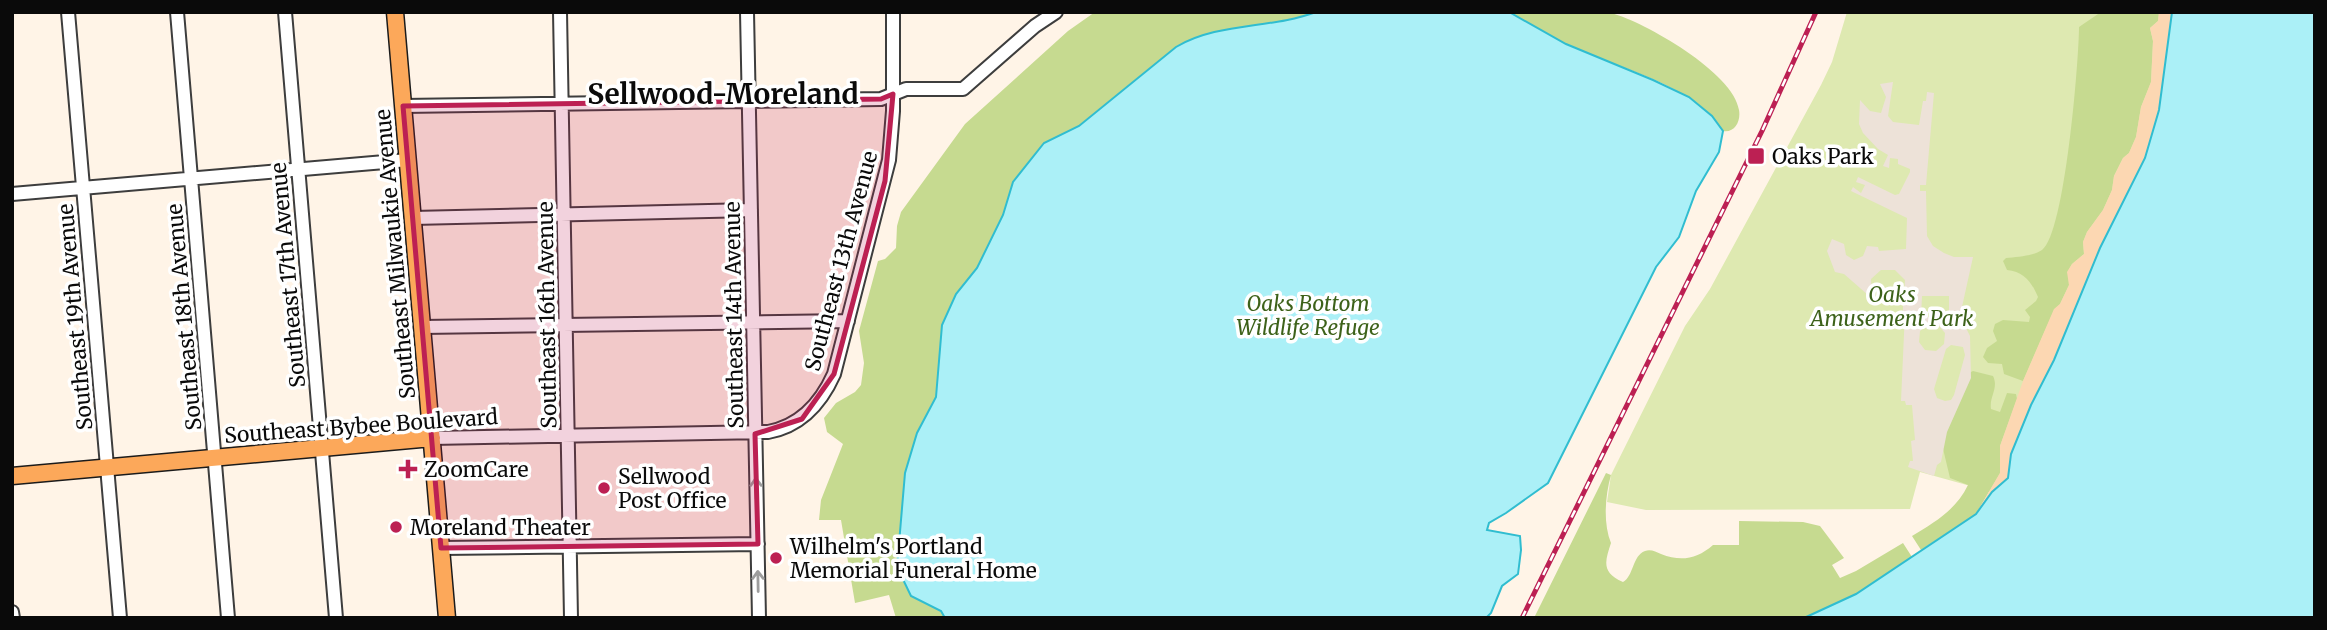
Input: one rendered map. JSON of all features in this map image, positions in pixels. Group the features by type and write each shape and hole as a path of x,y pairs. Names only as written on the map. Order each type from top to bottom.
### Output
{"main road":[{"name":"Southeast Milwaukie Avenue","path":"395,12 447,618"},
{"name":"Southeast Bybee Boulevard","path":"12,476 432,438"}],"street":[{"name":"Southeast 19th Avenue","path":"68,12 120,618"},
{"name":"Southeast 18th Avenue","path":"177,12 228,618"},
{"name":"Southeast 17th Avenue","path":"285,12 336,618"},
{"name":"Southeast 16th Avenue","path":"560,12 571,618"},
{"name":"Southeast 14th Avenue","path":"747,12 759,618"},
{"name":"Southeast 13th Avenue","path":"755,432 768,432 802,419 827,389 834,373 889,160 893,94 893,12"},
{"path":"403,106 881,99 906,89 965,89 1029,31 1056,12"},
{"path":"12,194 408,160"},
{"path":"413,218 751,210"},
{"path":"422,327 848,321"},
{"name":"Southeast Bybee Boulevard","path":"432,438 755,432"},
{"path":"441,548 758,544"},
{"path":"12,612 13,618"}],"highlighted area":[{"path":"893,94 885,181 834,374 802,419 755,434 758,544 441,548 403,106 881,99"}],"green space":[{"path":"1095,12 1316,12 1209,33 1176,47 1079,126 1044,143 1013,182 1004,215 977,268 956,294 942,325 936,397 917,433 911,596 941,611 945,618 896,618 889,595 855,603 841,520 819,520 821,500 843,444 827,432 824,418 836,403 855,392 861,385 864,363 859,331 878,261 885,259 896,248 901,212 965,124 1068,31"},
{"path":"1509,12 1603,12 1645,27 1686,51 1722,80 1739,110 1738,122 1731,130 1723,131 1711,115 1674,89 1565,44"},
{"name":"Oaks Amusement Park","path":"1847,12 2172,12 2163,86 2008,478 1992,492 1920,472 1910,509 1646,510 1607,502 1611,475 1685,326 1710,289 1821,85 1832,62"},
{"path":"2101,12 2159,12 2158,21 2150,28 2153,41 2151,82 2141,107 2136,137 2114,176 2112,190 2103,210 2087,232 2083,242 2084,254 2068,271 2069,285 2054,310 2023,381 2004,374 2002,364 1988,363 1983,357 1987,348 1997,341 1993,331 1995,324 2003,320 2029,322 2030,317 2025,310 2038,297 2026,278 2007,270 2003,261 2042,250 2050,237 2064,181 2079,27"},
{"path":"1973,371 1993,376 1995,380 1991,409 2000,412 2007,393 2016,394 2017,399 2000,446 2000,473 1976,514 1921,550 1912,536 1951,508 1968,485 1950,478 1940,436 1969,373"},
{"path":"1606,473 1611,475 1606,509 1611,543 1606,566 1611,575 1623,582 1638,557 1645,551 1682,558 1695,556 1713,545 1739,545 1739,521 1803,522 1820,526 1844,558 1832,565 1840,578 1903,543 1912,557 1856,594 1804,618 1534,618"}],"sand":[{"path":"2159,12 2171,12 2162,123 2021,452 2003,486 1976,514 2000,473 2000,446 2023,381 2054,309 2060,304 2069,285 2067,272 2084,254 2083,242 2087,232 2103,210 2112,190 2114,176 2136,137 2141,107 2151,82 2153,41 2150,28 2158,21"}],"shaded area":[{"path":"1893,82 1888,116 1893,122 1919,125 1927,92 1934,93 1926,185 1920,185 1920,191 1926,191 1927,236 1933,246 1944,253 1954,257 1973,257 1960,316 1970,336 1971,378 1947,432 1941,462 1937,465 1934,476 1908,467 1910,461 1913,461 1911,441 1915,440 1912,405 1901,401 1905,312 1903,304 1894,303 1904,294 1905,280 1895,270 1881,270 1871,279 1872,294 1868,295 1844,274 1835,272 1827,251 1832,239 1844,244 1846,255 1854,260 1863,256 1867,246 1878,247 1879,251 1906,249 1907,218 1851,191 1853,187 1861,193 1865,185 1856,182 1858,177 1895,195 1899,194 1910,172 1910,169 1898,164 1898,159 1890,158 1889,168 1883,166 1888,155 1878,149 1863,133 1859,124 1860,100 1870,111 1881,113 1886,97 1880,84","holes":["1922,296 1949,296 1949,318 1921,317","1928,324 1938,325 1945,333 1944,344 1936,351 1925,350 1919,342 1920,331","1951,345 1963,347 1965,355 1954,395 1951,400 1945,401 1937,398 1934,389 1946,349"]}],"water":[{"name":"Oaks Bottom Wildlife Refuge","path":"1316,12 1509,12 1566,44 1689,97 1712,116 1723,131 1719,152 1696,191 1679,237 1656,267 1548,483 1489,523 1487,530 1520,536 1521,550 1518,574 1502,586 1491,613 1486,618 945,618 941,611 911,596 897,567 905,473 917,433 936,397 942,325 956,294 977,268 1003,215 1013,182 1044,143 1079,126 1176,47 1209,33"},
{"path":"2172,12 2315,12 2315,618 1804,618 1856,594 1976,514 1992,492 2008,478 2011,454 2031,405 2054,360 2100,248 2145,158 2159,110"}],"railway":[{"path":"1522,618 1762,131 1816,12"}],"place":[{"name":"Oaks Park","path":"1756,156"},
{"name":"ZoomCare","path":"408,469"},
{"name":"Sellwood Post Office","path":"604,488"},
{"name":"Moreland Theater","path":"396,527"},
{"name":"Wilhelm's Portland Memorial Funeral Home","path":"776,558"}],"district":[{"name":"Sellwood-Moreland","path":"723,94"}]}
